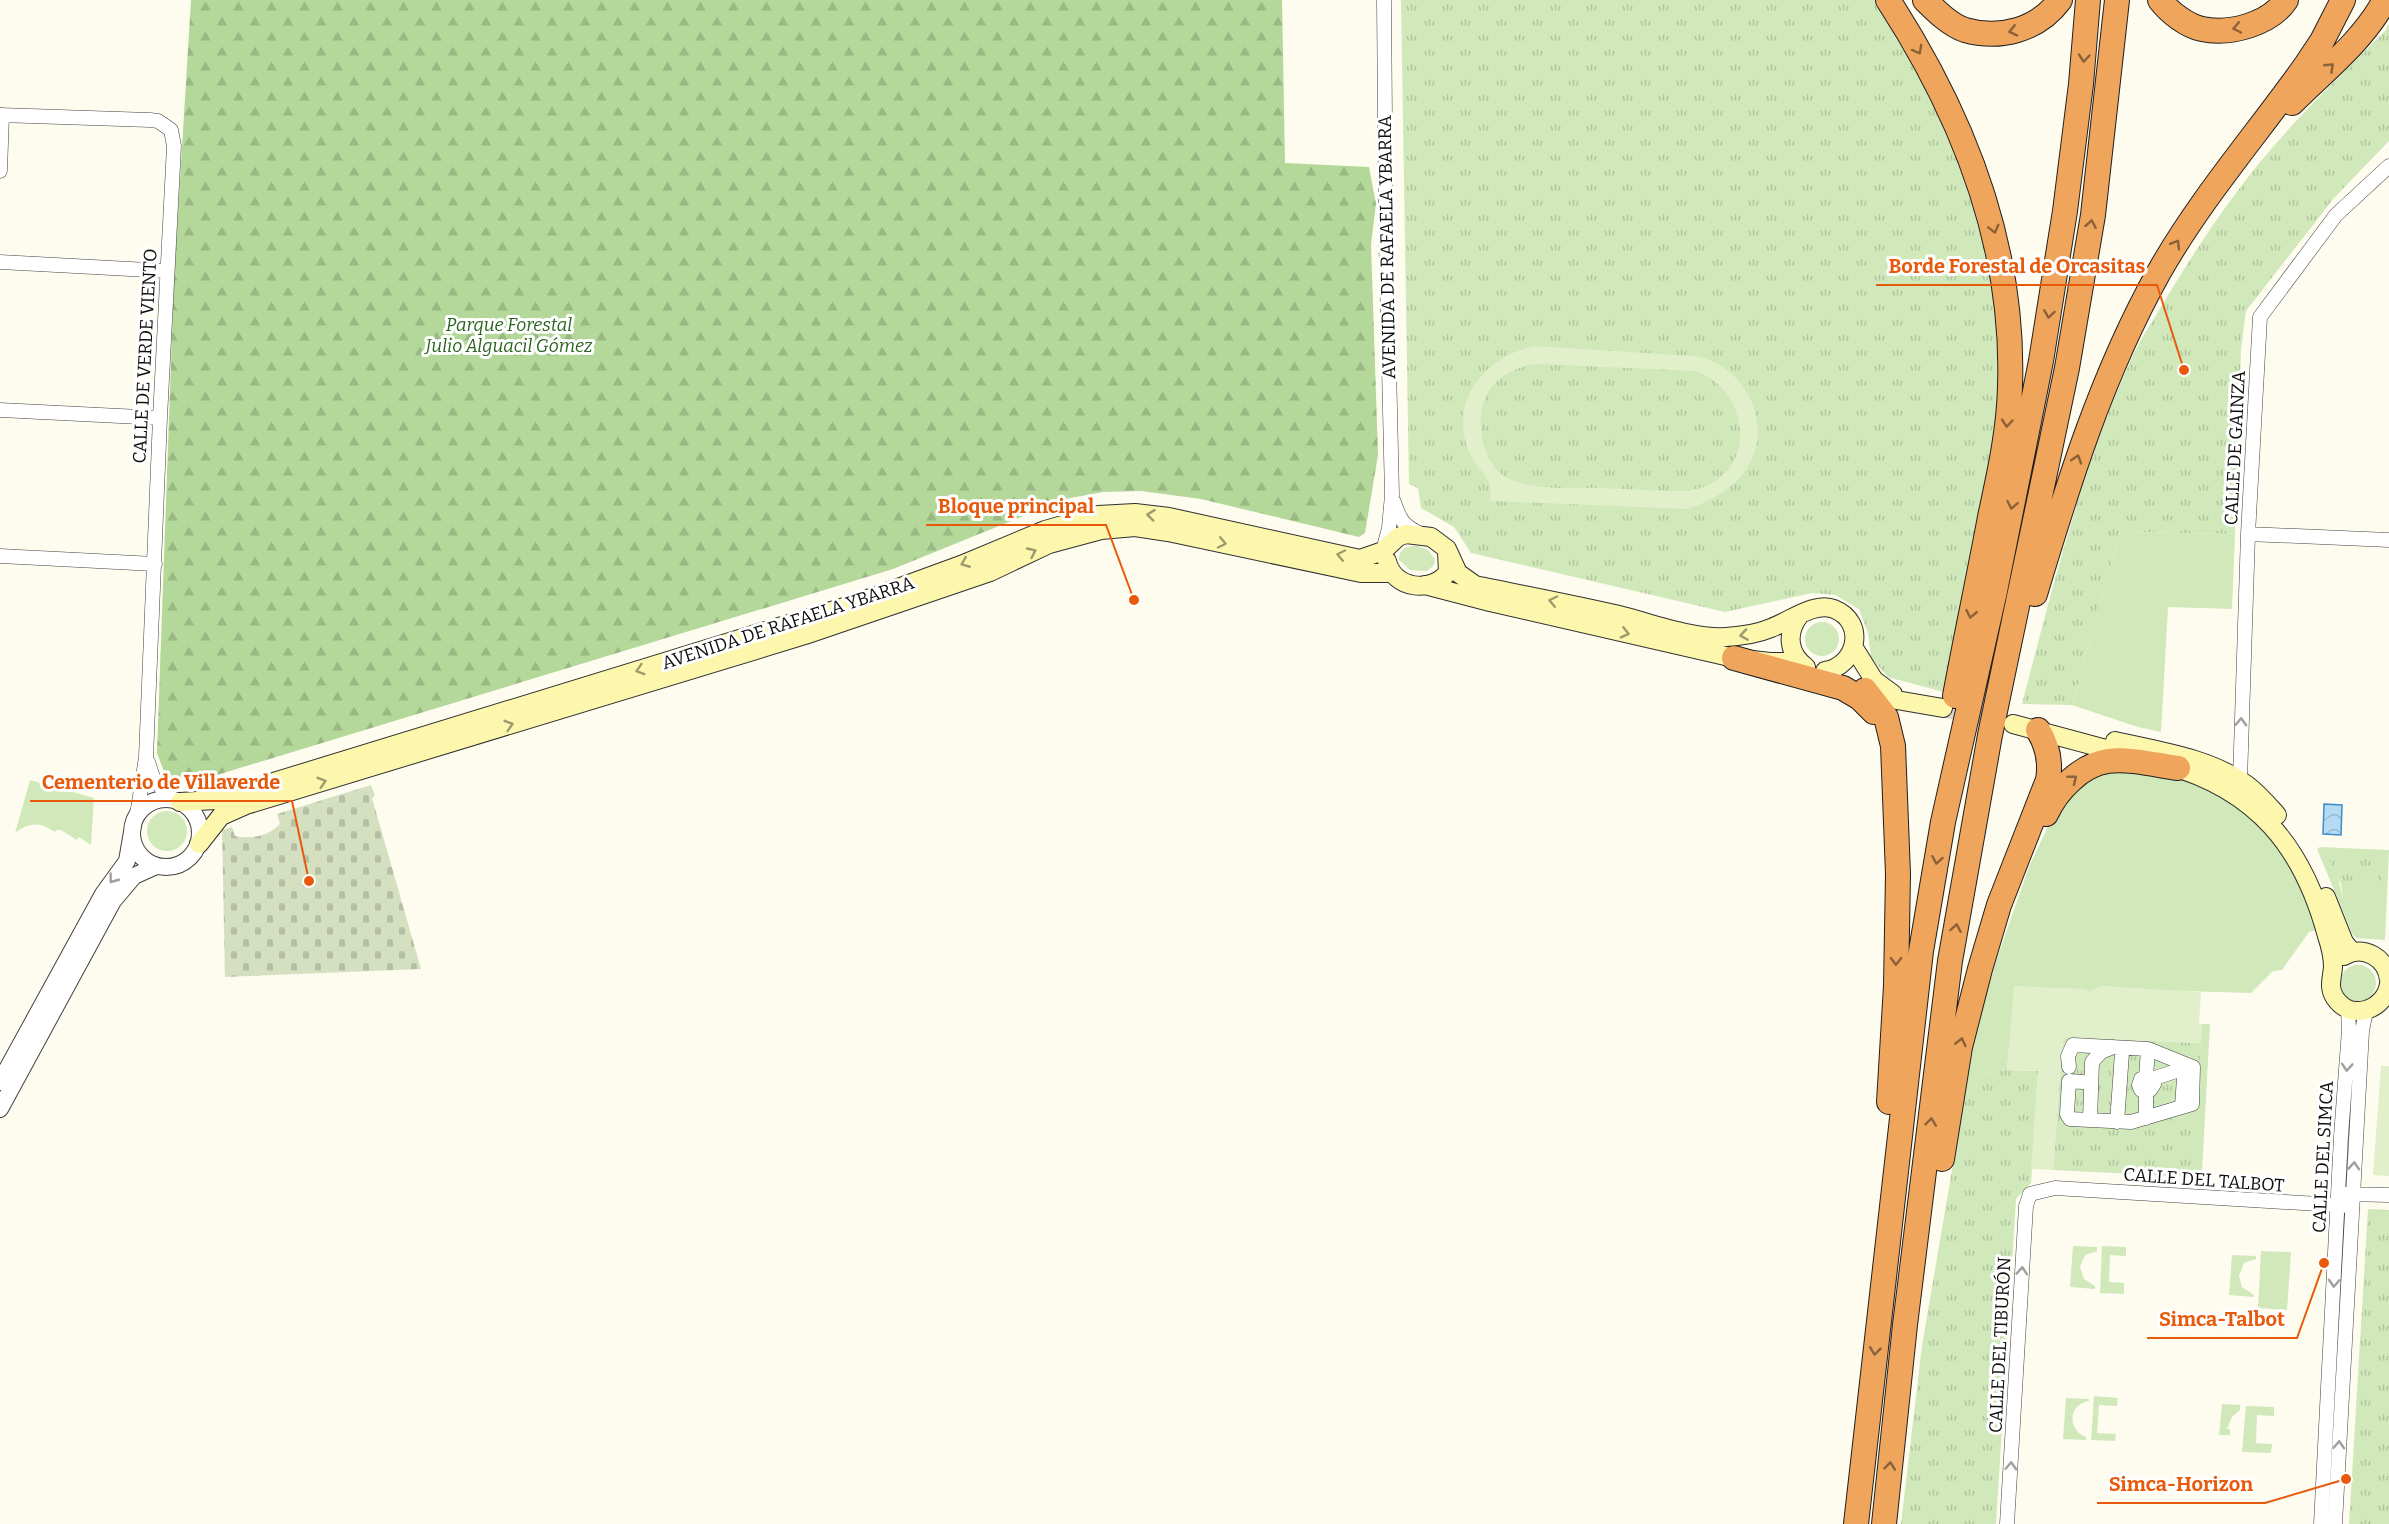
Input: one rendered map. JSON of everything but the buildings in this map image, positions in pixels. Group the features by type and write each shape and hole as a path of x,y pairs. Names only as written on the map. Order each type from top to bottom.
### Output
{"highway":[{"path":"1888,0 1935,79 1969,156 1994,226 2006,286 2010,334 2010,388 2006,435 1944,758 1943,822"},
{"path":"1924,0 1938,14 1963,29 1989,34 2011,33 2028,27 2046,15 2060,0"},
{"path":"1856,1524 1921,951 1943,822 1995,591 2041,361 2065,211 2081,84 2088,0"},
{"path":"1884,1524 1905,1326 1950,961 1990,735 2067,368 2093,214 2117,0"},
{"path":"2160,0 2165,7 2199,29 2219,31 2243,27 2261,20 2279,10 2286,0"},
{"path":"1990,735 2024,636 2078,457 2107,378 2159,272 2188,224 2306,65 2322,41 2343,0"},
{"path":"2217,184 2294,102 2356,42 2377,16 2385,0"},
{"path":"1734,658 1836,686 1853,693 1868,704 1884,732 1894,777"},
{"path":"1865,690 1879,707 1889,725 1893,746 1898,885 1896,986 1887,1129 1888,1243"},
{"path":"1905,1326 1921,1275 1960,1047 1999,905 2048,780 2049,760 2044,741 2038,730"},
{"path":"1988,942 2048,808 2071,780 2086,769 2108,761 2138,762 2178,768"}],"main road":[{"name":"AVENIDA DE RAFAELA YBARRA","path":"175,800 215,800 857,603 961,565 1045,530 1098,515 1135,513 1168,517 1360,559 1388,546 1406,534 1422,535"},
{"name":"AVENIDA DE RAFAELA YBARRA","path":"199,844 221,816 246,805 805,635 990,572 1049,544 1101,530 1135,527 1361,573 1390,573 1406,584 1425,585 1734,658 1799,662 1810,669 1825,671 1885,698 1943,708"},
{"path":"1422,535 1431,537 1447,549 1448,572 1438,582 1425,585"},
{"path":"1388,546 1390,573"},
{"name":"AVENIDA DE RAFAELA YBARRA","path":"1447,549 1458,573 1475,585 1698,634 1724,637 1748,635 1768,630 1816,607 1835,609 1843,614 1854,629 1854,648 1874,680 1908,701"},
{"path":"1799,616 1794,623 1790,637 1792,650 1799,662"},
{"path":"1825,671 1843,664 1854,648"},
{"path":"2013,724 2205,777 2229,789 2250,805 2282,838 2309,885 2327,934 2333,969 2330,980 2331,991 2335,999 2357,1010 2376,1006 2388,990 2385,957 2352,952 2346,954 2333,969"},
{"path":"2038,730 2088,736 2179,756 2225,772 2250,787 2269,806 2304,850 2316,873 2344,942 2352,952"}],"street":[{"name":"AVENIDA DE RAFAELA YBARRA","path":"1384,0 1386,239 1392,495"},
{"path":"0,171 1,115"},
{"name":"CALLE DE VERDE VIENTO","path":"1,115 150,120 158,121 171,129 174,146 159,418 146,757 135,820"},
{"name":"CALLE DE GAINZA","path":"2240,780 2248,534 2260,317 2336,214 2389,166"},
{"path":"0,262 167,271"},
{"path":"0,410 159,418"},
{"path":"1392,495 1399,518 1409,528 1422,535"},
{"path":"1388,546 1392,495"},
{"path":"2248,534 2389,540"},
{"path":"0,556 155,564"},
{"name":"CALLE DE VERDE VIENTO","path":"146,757 153,777 175,800"},
{"path":"0,1082 103,894 127,861 135,820 151,802 175,800 190,809 198,819 201,832 199,844 189,859 182,864 156,866 145,860 137,850 133,838 135,820"},
{"path":"0,1109 113,901 134,876 156,866"},
{"name":"CALLE DEL SIMCA","path":"2335,1524 2349,1030 2357,1010"},
{"path":"2073,1045 2148,1055 2193,1067 2192,1104 2131,1122 2068,1117 2068,1056 2073,1045"},
{"path":"2112,1050 2120,1076"},
{"path":"2090,1120 2093,1059 2112,1050"},
{"path":"2092,1079 2096,1060 2106,1055 2117,1061 2120,1076 2117,1122"},
{"path":"2145,1118 2148,1055"},
{"path":"2069,1074 2092,1079 2120,1076 2146,1083 2180,1070 2185,1064"},
{"name":"CALLE DEL TALBOT","path":"2055,1188 2345,1200 2389,1195"},
{"name":"CALLE DEL TIBURÓN","path":"2007,1524 2026,1206 2030,1194 2055,1188"},
{"name":"CALLE DEL SIMCA","path":"2321,1524 2345,1200"}],"green space":[{"name":"Parque Forestal Julio Alguacil Gómez","path":"191,0 1282,0 1285,163 1369,167 1376,204 1371,244 1378,455 1365,533 1359,537 1201,499 1141,491 1103,492 1065,499 893,569 207,778 180,778 165,774 157,753 174,279"},
{"path":"1401,0 1875,0 1904,44 1954,148 1990,262 1999,334 1998,402 1987,478 1947,693 1888,677 1871,658 1868,633 1859,609 1835,595 1812,593 1725,612 1471,553 1454,527 1421,508 1418,488 1409,484"},
{"path":"2389,24 2389,141 2334,198 2246,311 2241,349 2235,534 2120,532 2072,705 2022,704 2057,571 2084,483 2098,440 2137,348 2176,282 2247,178 2290,128 2385,31"},
{"path":"1535,346 1692,356 1709,360 1725,368 1738,380 1748,394 1755,411 1758,428 1756,446 1750,463 1724,492 1688,509 1490,501 1489,483 1471,457 1467,447 1463,428 1464,411 1477,381 1488,369 1518,351","holes":["1536,364 1696,371 1713,380 1726,394 1735,409 1740,427 1739,444 1734,461 1723,475 1707,486 1689,491 1540,487 1506,477 1498,471 1487,454 1481,432 1484,402 1492,387 1512,371"]},
{"path":"2120,532 2235,534 2232,609 2168,607 2161,732 2138,727 2072,705"},
{"path":"1418,546 1428,550 1435,559 1434,565 1427,571 1410,570 1399,560 1404,548"},
{"path":"1822,622 1834,627 1839,639 1834,651 1822,656 1810,651 1805,639 1810,627"},
{"path":"2107,767 2191,779 2240,808 2265,831 2283,857 2297,880 2317,930 2309,932 2282,970 2273,971 2251,993 2147,990 2101,986 2090,992 2015,986 2007,1070 1968,1076 1975,1034 1995,964 2029,867 2060,801"},
{"path":"30,780 94,798 91,845 79,837 77,840 61,830 55,832 40,825 30,825 15,833"},
{"path":"371,785 375,796 372,798 421,969 225,977 222,830 232,827 235,836 259,836 270,832 280,824 277,814"},
{"path":"167,811 181,817 187,831 181,845 167,851 153,845 147,831 153,817"},
{"path":"2320,847 2389,850 2385,940 2356,938 2352,933 2317,849","holes":["2339,857 2348,861 2358,861 2363,885 2351,899 2346,901 2343,899 2337,874"]},
{"path":"2374,855 2383,880 2363,885 2351,899 2346,901 2343,899 2341,884 2329,860 2339,857 2356,860"},
{"path":"2358,965 2371,970 2376,983 2371,996 2358,1001 2345,996 2340,983 2345,970"},
{"path":"2014,986 2085,989 2090,992 2101,986 2201,992 2199,1024 2202,1024 2201,1043 2063,1038 2053,1170 2031,1169 2038,1071 2007,1070"},
{"path":"2202,1024 2210,1024 2202,1171 2191,1170"},
{"path":"2063,1037 2201,1043 2191,1177 2053,1170"},
{"path":"2381,1066 2389,1066 2389,1176 2373,1175"},
{"path":"2007,1070 2038,1071 2031,1183 2016,1199 1996,1524 1901,1524 1922,1346 1968,1076"},
{"path":"2368,1209 2389,1210 2389,1524 2349,1524"},
{"path":"2073,1246 2097,1247 2097,1251 2085,1255 2080,1267 2084,1279 2095,1286 2095,1289 2070,1287"},
{"path":"2102,1246 2126,1247 2126,1256 2110,1255 2109,1282 2124,1283 2124,1294 2100,1293"},
{"path":"2261,1251 2291,1252 2287,1310 2258,1308"},
{"path":"2232,1255 2256,1256 2256,1259 2244,1263 2239,1276 2242,1287 2254,1297 2229,1295"},
{"path":"2094,1396 2118,1398 2117,1406 2099,1405 2097,1433 2116,1434 2115,1441 2091,1440"},
{"path":"2066,1398 2089,1399 2077,1407 2072,1418 2076,1429 2086,1437 2086,1440 2063,1439"},
{"path":"2222,1404 2240,1405 2240,1410 2232,1417 2227,1429 2230,1429 2230,1435 2219,1435"},
{"path":"2246,1406 2274,1407 2274,1416 2257,1415 2256,1443 2272,1444 2271,1453 2242,1452"}],"water":[{"path":"2324,804 2342,805 2341,835 2323,834"}],"tunnel":[{"path":"1943,708 2006,722"}],"place":[{"name":"Borde Forestal de Orcasitas","path":"2184,370"},
{"name":"Bloque principal","path":"1134,600"},
{"name":"Cementerio de Villaverde","path":"309,881"},
{"name":"Simca-Talbot","path":"2324,1263"},
{"name":"Simca-Horizon","path":"2346,1479"}]}
